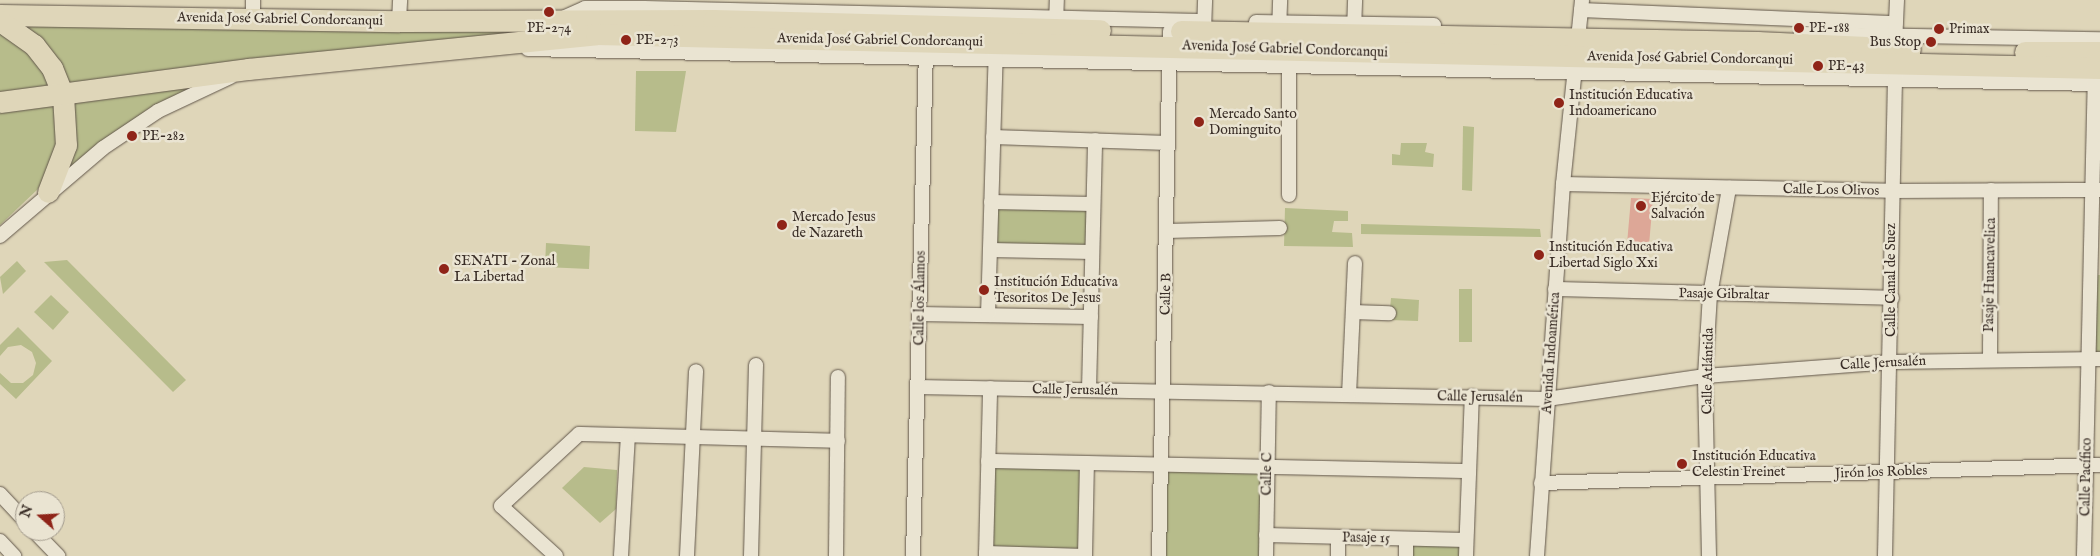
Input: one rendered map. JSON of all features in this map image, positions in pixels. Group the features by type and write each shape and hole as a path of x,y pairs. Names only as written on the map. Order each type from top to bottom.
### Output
{"highway":[{"name":"Avenida José Gabriel Condorcanqui","path":"0,15 253,8 399,22 559,20 644,16 745,17 1056,29 1170,47 1284,43 1578,50 1895,50 2098,71"},
{"name":"Avenida José Gabriel Condorcanqui","path":"0,102 63,95 248,68 596,34 644,16"},
{"name":"Avenida José Gabriel Condorcanqui","path":"745,17 926,50 996,52 1056,29"},
{"path":"0,21 34,45 52,68 63,95 66,145 48,192"},
{"name":"Avenida José Gabriel Condorcanqui","path":"1170,47 1204,26 1284,43 1354,28 1578,50"}],"street":[{"path":"399,22 400,0"},
{"path":"1056,29 1057,0"},
{"path":"1204,0 1204,26"},
{"path":"1280,0 1284,43 1289,195"},
{"path":"1354,28 1355,0"},
{"name":"Calle Canal de Suez","path":"1885,556 1891,362 1891,191 1897,0"},
{"path":"1581,5 1895,50"},
{"name":"Avenida Indoamérica","path":"1537,556 1563,184 1578,50 1581,5"},
{"name":"Avenida José Gabriel Condorcanqui","path":"1056,29 1204,26"},
{"name":"Avenida José Gabriel Condorcanqui","path":"1578,50 1895,50 2100,39"},
{"name":"Avenida José Gabriel Condorcanqui","path":"470,45 926,50"},
{"name":"Avenida José Gabriel Condorcanqui","path":"996,52 1170,47"},
{"name":"Calle B","path":"1158,556 1164,392 1170,47"},
{"name":"Calle los Álamos","path":"913,556 926,50"},
{"name":"Avenida José Gabriel Condorcanqui","path":"1895,50 2098,71"},
{"path":"988,315 996,52"},
{"path":"0,236 48,192 102,148 158,111 248,68"},
{"name":"Calle Pacífico","path":"2084,556 2093,465 2098,71"},
{"path":"993,137 1168,143"},
{"path":"1090,390 1095,140"},
{"name":"Calle Los Olivos","path":"1563,184 1891,191 2096,190"},
{"name":"Calle Atlántida","path":"1709,556 1710,476 1705,376 1710,294 1729,188"},
{"name":"Pasaje Huancavelica","path":"1990,360 1991,190"},
{"path":"992,202 1093,204"},
{"path":"1167,231 1280,228"},
{"path":"990,250 1092,252"},
{"path":"1349,395 1355,263"},
{"name":"Pasaje Gibraltar","path":"1555,289 1892,298"},
{"path":"1353,312 1388,313"},
{"path":"919,314 1091,317"},
{"name":"Calle Jerusalén","path":"917,387 1269,392 1547,399 1705,376 1891,362 2094,360"},
{"path":"751,556 756,365"},
{"path":"687,556 696,372"},
{"path":"836,556 838,378"},
{"path":"990,388 986,555 1085,556 1087,463"},
{"name":"Calle C","path":"1266,556 1269,392"},
{"path":"1466,556 1472,396"},
{"path":"556,556 501,506 579,434 838,441"},
{"path":"621,556 628,436"},
{"path":"988,461 1162,462 1469,471"},
{"name":"Jirón los Robles","path":"1541,483 2093,465"},
{"path":"0,494 15,510"},
{"name":"Pasaje 15","path":"1266,535 1466,540"},
{"path":"1338,537 1338,556"},
{"path":"1406,539 1406,556"},
{"path":"0,541 14,556"},
{"path":"44,541 58,556"}],"green space":[{"path":"17,24 580,30 67,88"},
{"path":"0,29 42,66 55,91 0,94"},
{"path":"636,71 686,71 676,132 635,131"},
{"path":"214,79 151,107 65,171 76,139 70,101"},
{"path":"55,104 56,152 38,189 0,225 0,109"},
{"path":"1463,126 1474,127 1472,191 1462,190"},
{"path":"1401,143 1427,143 1425,152 1434,154 1433,167 1392,165 1392,154 1400,155"},
{"path":"997,208 1090,209 1089,247 996,246"},
{"path":"1285,208 1348,211 1348,221 1334,221 1332,232 1352,233 1353,247 1284,246"},
{"path":"1361,224 1540,229 1541,237 1361,234"},
{"path":"546,243 590,246 589,269 545,267"},
{"path":"67,260 186,380 173,392 44,262"},
{"path":"17,261 26,271 3,294 0,277"},
{"path":"2091,275 2100,275 2100,359 2089,360"},
{"path":"1459,289 1472,289 1472,342 1459,342"},
{"path":"51,295 69,312 53,330 34,312"},
{"path":"1391,298 1419,300 1418,321 1389,320"},
{"path":"18,327 52,361 16,399 0,384 0,373 11,383 23,383 33,375 36,363 32,352 21,345 8,347 0,356 0,345"},
{"path":"584,467 617,470 616,509 600,523 562,488"},
{"path":"994,467 1082,469 1081,551 991,549"},
{"path":"1164,468 1264,470 1261,556 1162,556"},
{"path":"1410,542 1461,543 1461,556 1409,556"}],"building":[{"path":"1631,198 1653,199 1649,245 1627,244"}],"place":[{"name":"PE-274","path":"549,12"},
{"name":"PE-188","path":"1799,28"},
{"name":"Primax","path":"1939,29"},
{"name":"PE-273","path":"626,40"},
{"name":"Bus Stop","path":"1931,42"},
{"name":"PE-43","path":"1818,66"},
{"name":"Institución Educativa Indoamericano","path":"1559,103"},
{"name":"Mercado Santo Dominguito","path":"1199,122"},
{"name":"PE-282","path":"132,136"},
{"name":"Ejército de Salvación","path":"1641,206"},
{"name":"Mercado Jesus de Nazareth","path":"782,225"},
{"name":"Institución Educativa Libertad Siglo Xxi","path":"1539,255"},
{"name":"SENATI - Zonal La Libertad","path":"444,269"},
{"name":"Institución Educativa Tesoritos De Jesus","path":"984,290"},
{"name":"Institución Educativa Celestin Freinet","path":"1682,464"}]}
